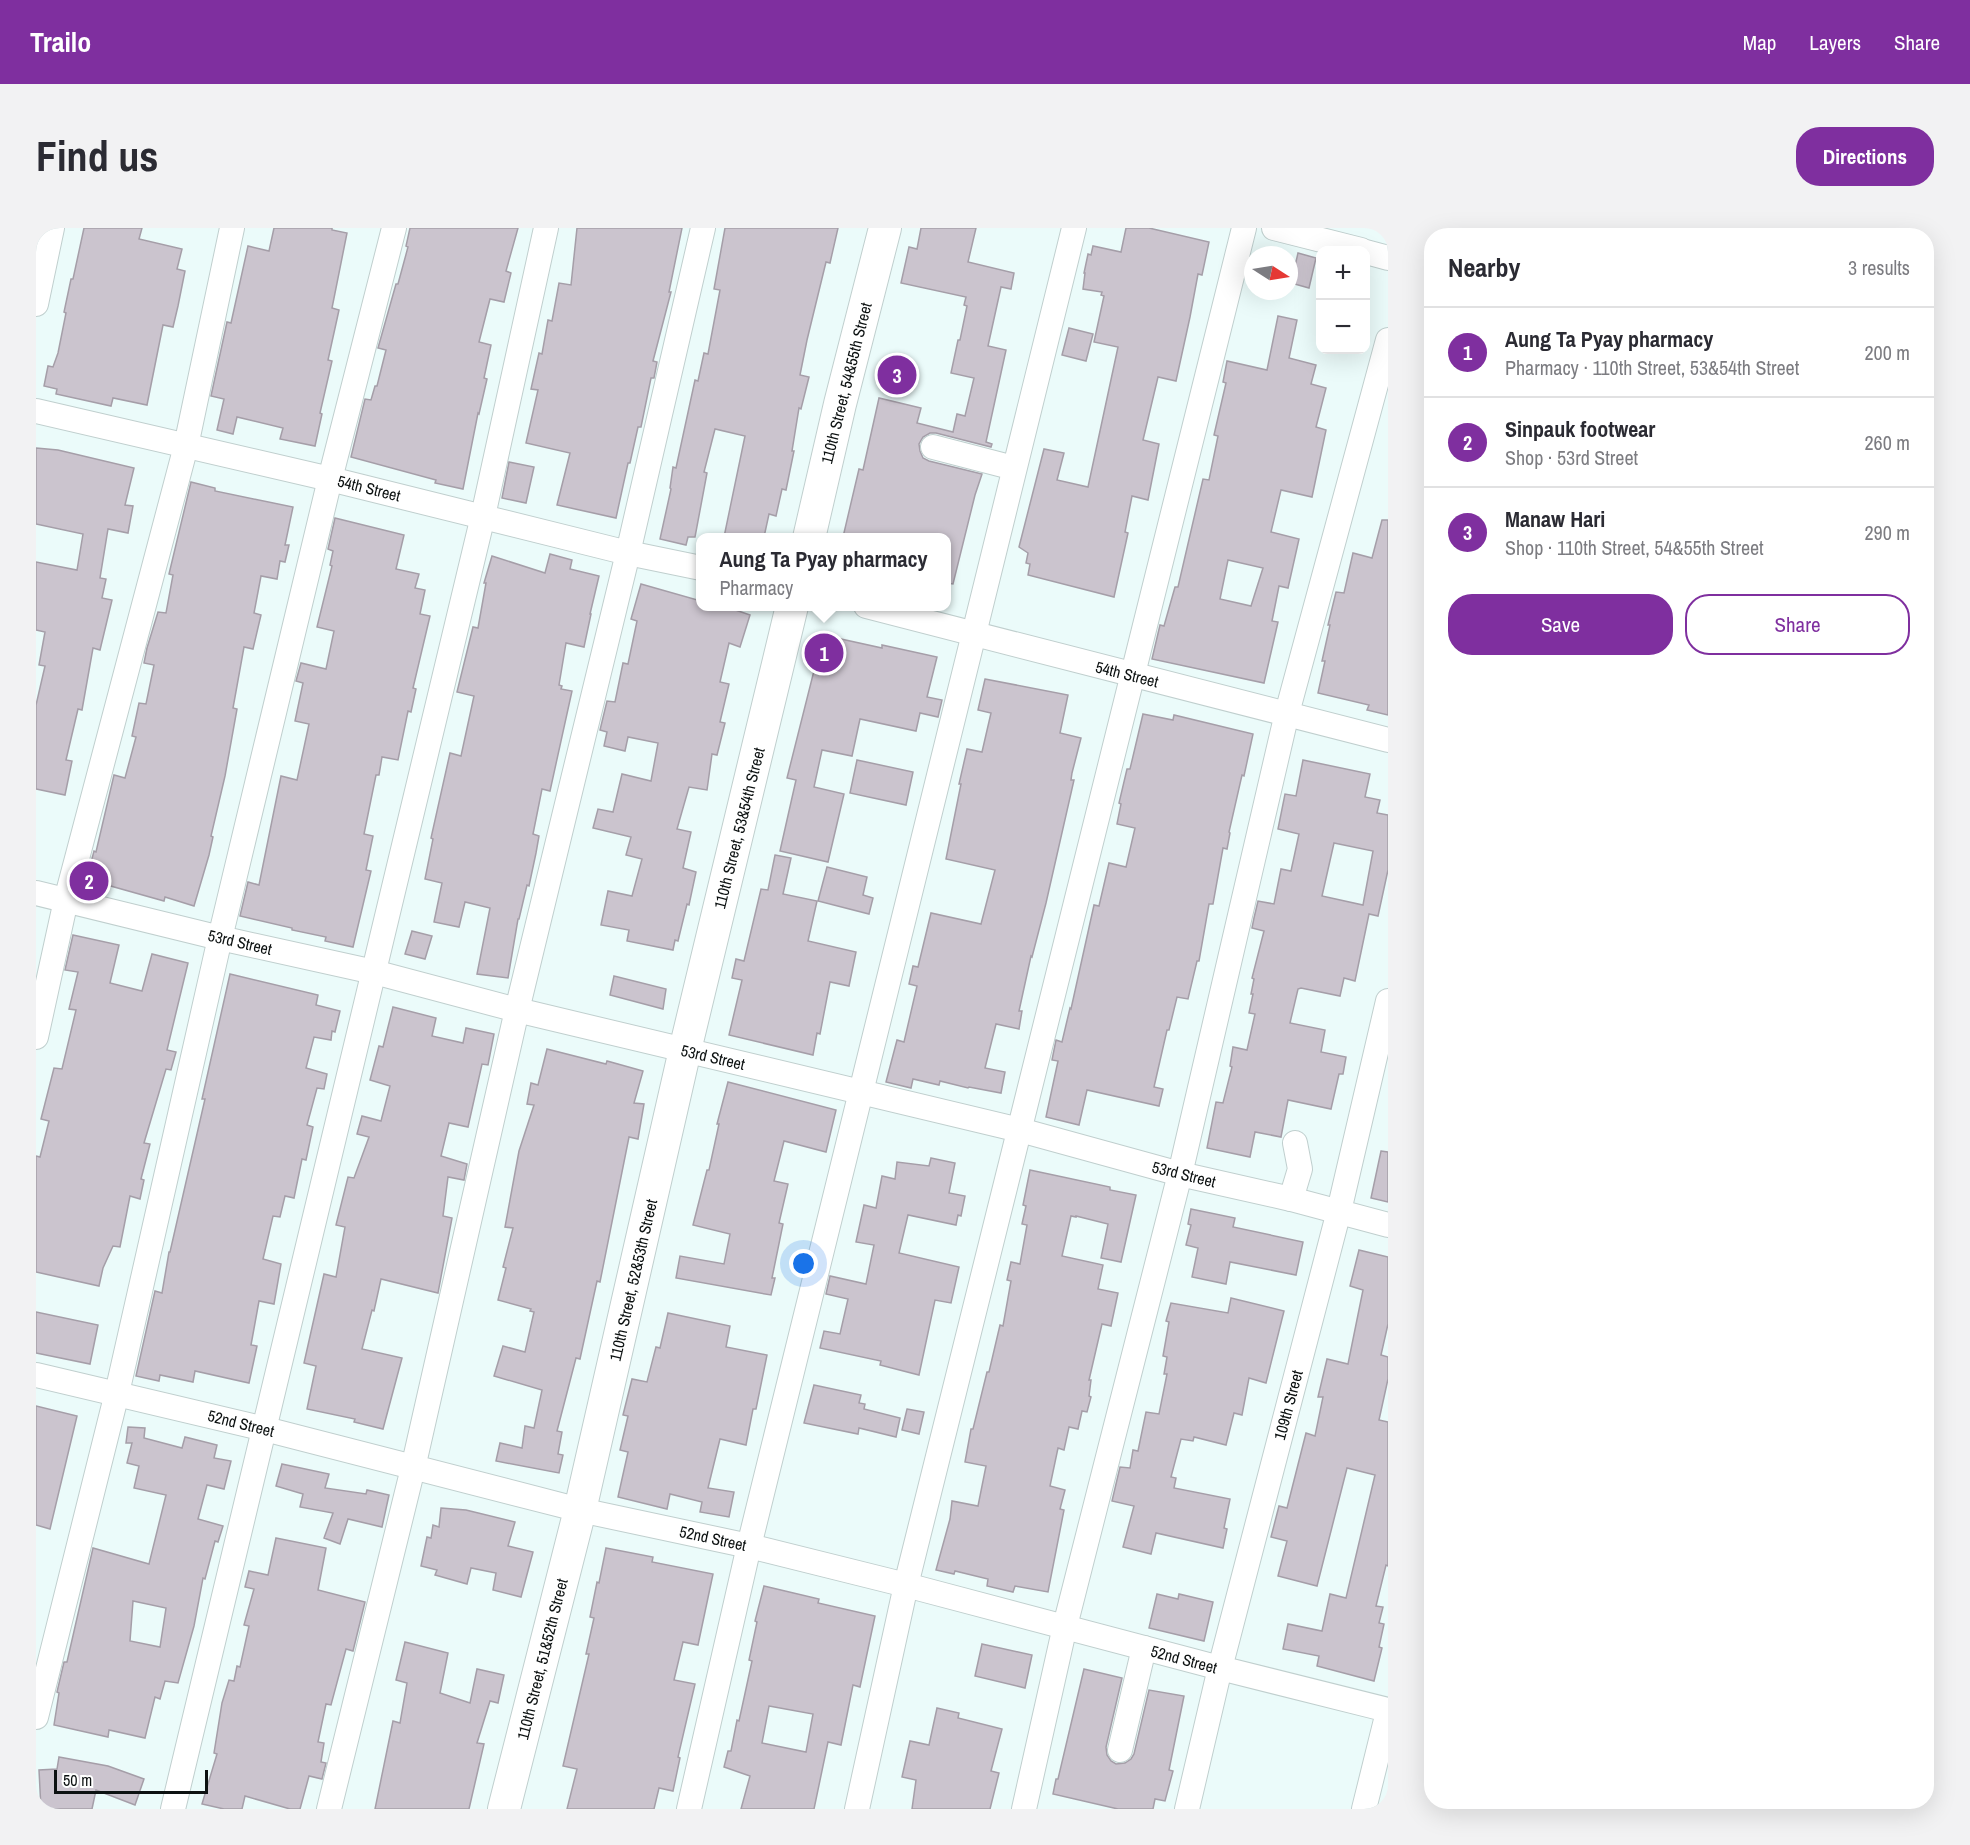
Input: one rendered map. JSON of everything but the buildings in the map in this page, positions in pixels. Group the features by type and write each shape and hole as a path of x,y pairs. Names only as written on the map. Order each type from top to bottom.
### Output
{"main road":[{"name":"110th Street, 54&55th Street","path":"810,533 885,228"},
{"name":"110th Street, 53&54th Street","path":"685,1050 791,611"},
{"name":"110th Street, 52&53th Street","path":"580,1510 685,1050"},
{"name":"110th Street, 51&52th Street","path":"504,1809 580,1510"}],"street":[{"path":"36,304 52,228"},
{"path":"36,1037 66,900 186,446 232,228"},
{"path":"36,1717 117,1393 220,938 330,479 394,228"},
{"path":"172,1809 483,516 546,228"},
{"path":"329,1809 413,1468 518,1010 628,553 703,228"},
{"path":"688,1809 749,1546 1074,228"},
{"path":"857,1809 906,1585 1244,228"},
{"path":"1274,228 1345,246"},
{"path":"1370,253 1388,258"},
{"path":"1024,1809 1065,1626 1180,1174 1287,713 1388,340"},
{"name":"54th Street","path":"36,411 330,479 628,553 696,567"},
{"path":"933,447 1014,468"},
{"name":"54th Street","path":"885,611 1388,740"},
{"name":"53rd Street","path":"36,893 220,938 374,972 518,1010 1020,1130 1180,1174 1291,1199 1388,1225"},
{"name":"109th Street","path":"1187,1809 1220,1668 1339,1211 1388,1001"},
{"path":"1291,1199 1300,1169 1295,1143"},
{"name":"52nd Street","path":"36,1375 265,1429 580,1510 749,1546 906,1585 1388,1711"},
{"path":"1120,1750 1144,1648"},
{"path":"1364,1809 1388,1711"}],"place":[{"name":"Manaw Hari","path":"897,375"},
{"name":"Aung Ta Pyay pharmacy","path":"824,653"},
{"name":"Sinpauk footwear","path":"89,881"}]}
